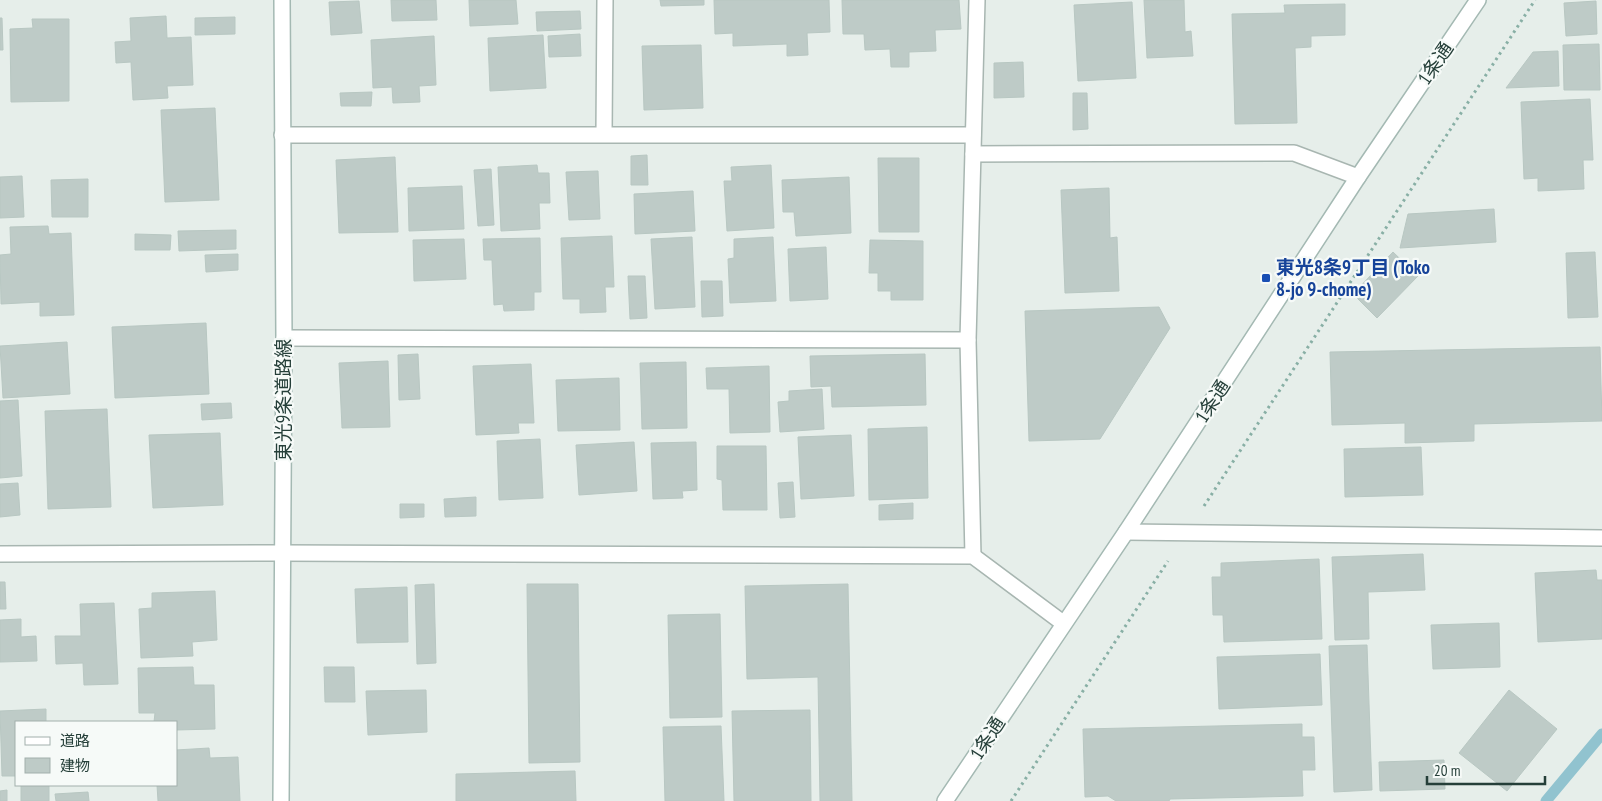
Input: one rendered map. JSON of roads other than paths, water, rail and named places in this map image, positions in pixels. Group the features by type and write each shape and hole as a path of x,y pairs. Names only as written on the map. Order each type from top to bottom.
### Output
{"street":[{"name":"東光9条道路線","path":"281,801 284,338 282,0"},
{"path":"604,134 605,0"},
{"path":"973,556 968,340 977,0"},
{"name":"1条通","path":"945,801 1126,532 1358,177 1478,0"},
{"path":"282,136 604,134 973,135"},
{"path":"973,154 1294,153 1358,177"},
{"path":"284,338 968,340"},
{"path":"1126,532 1602,538"},
{"path":"0,554 282,553 973,556 1063,623"}],"waterway":[{"path":"1546,801 1602,734"}],"place":[{"name":"東光8条9丁目 (Toko 8-jo 9-chome)","path":"1266,278"}]}
